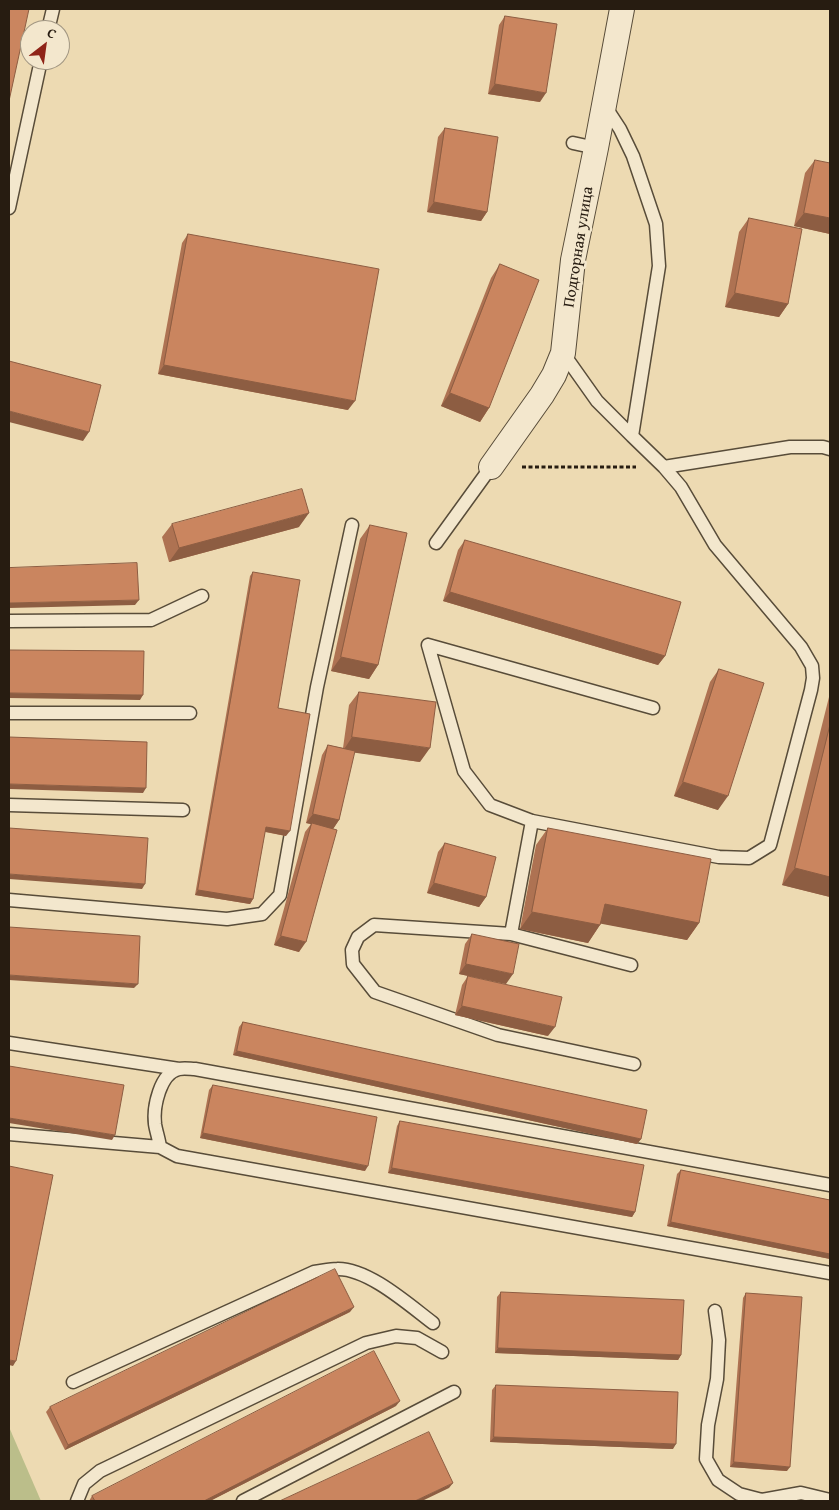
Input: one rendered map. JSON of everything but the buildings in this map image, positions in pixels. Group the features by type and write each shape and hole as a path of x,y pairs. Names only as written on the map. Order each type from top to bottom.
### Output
{"street":[{"name":"Подгорная улица","path":"491,466 542,395 554,375 563,353 573,260 622,9"}],"lane":[{"path":"9,208 39,70"},
{"path":"604,104 620,129 633,156 656,224 659,266 632,436"},
{"path":"573,143 596,148"},
{"path":"563,353 597,401 682,487 715,545 801,647 812,666 811,690 770,845 749,858 719,857 532,821 490,804 464,771 428,645 653,708"},
{"path":"664,467 790,447 823,447 830,449"},
{"path":"436,543 491,466"},
{"path":"9,900 227,919 262,914 280,895 317,687 352,525"},
{"path":"9,621 151,620 202,596"},
{"path":"9,713 190,713"},
{"path":"9,805 183,810"},
{"path":"511,934 532,821"},
{"path":"631,965 511,934 374,926 358,937 352,950 354,964 375,992 498,1035 634,1064"},
{"path":"9,1043 179,1069 205,1071 830,1185"},
{"path":"160,1147 155,1123 160,1089 168,1076 179,1069"},
{"path":"9,1134 160,1147 177,1156 830,1273"},
{"path":"73,1382 314,1272 338,1268 371,1278 433,1323"},
{"path":"715,1311 719,1340 717,1380 708,1425 706,1459 718,1480 739,1494 762,1500 801,1493 830,1500"},
{"path":"77,1501 84,1484 100,1471 366,1343 396,1336 417,1338 442,1352"},
{"path":"243,1501 454,1392"}],"path":[{"path":"491,466 664,467"}],"green space":[{"path":"9,1427 41,1501 9,1501"}]}
